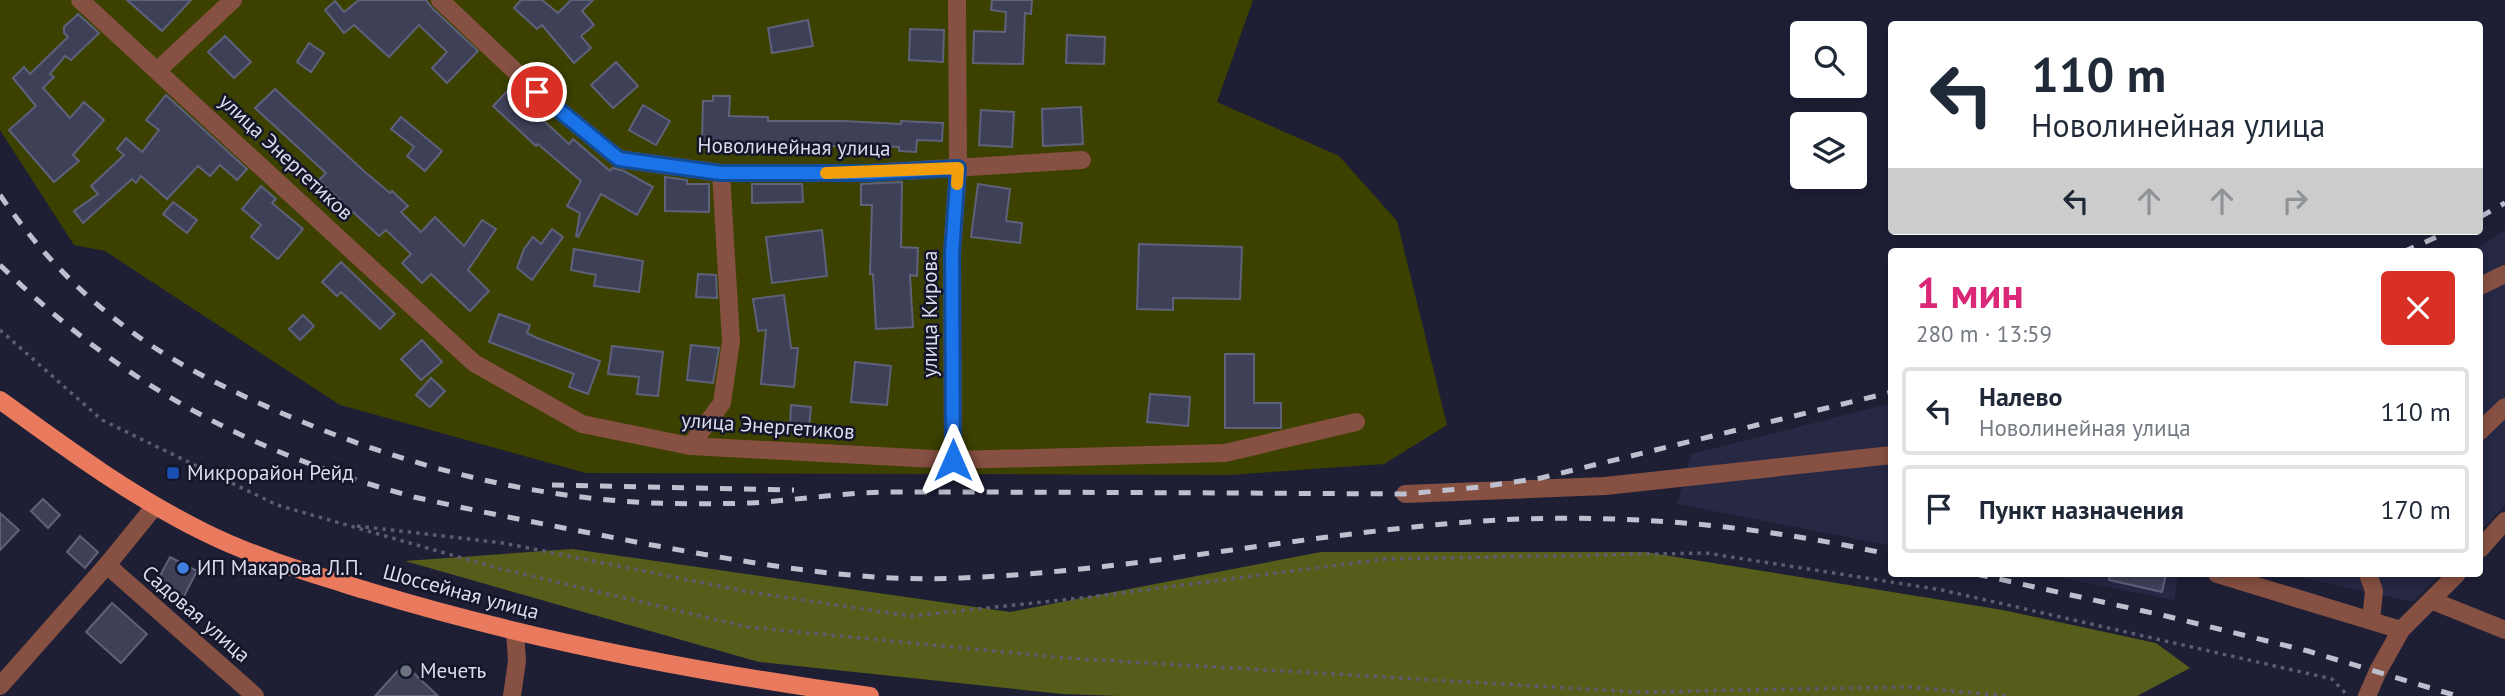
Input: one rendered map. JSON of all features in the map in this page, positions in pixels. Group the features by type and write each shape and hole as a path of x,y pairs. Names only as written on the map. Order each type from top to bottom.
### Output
{"main road":[{"name":"Шоссейная улица","path":"0,400 86,463 155,506 214,537 283,565 516,631 750,680 870,696"}],"street":[{"name":"улица Энергетиков","path":"80,0 474,363 582,424 690,446 953,460 1225,453 1356,422"},
{"path":"158,70 233,0"},
{"name":"Новолинейная улица","path":"440,0 537,92 619,159 721,173 870,173 1083,160"},
{"name":"улица Кирова","path":"953,460 952,253 958,168 957,0"},
{"path":"690,446 722,403 731,341 721,173"},
{"path":"2483,285 2505,274"},
{"path":"2483,428 2505,407"},
{"path":"1405,494 1605,486 1888,455"},
{"path":"0,686 107,565 155,506"},
{"path":"2483,546 2505,521"},
{"name":"Садовая улица","path":"107,565 255,696"},
{"path":"2227,577 2401,630"},
{"path":"2369,577 2374,592 2371,620"},
{"path":"2367,696 2401,630 2454,577"},
{"path":"2433,601 2505,629"},
{"path":"512,696 517,661 516,631"}],"path":[{"path":"0,330 102,420 277,505 497,568 748,627 1066,658 1621,691 1909,687 2007,696"},
{"path":"344,524 503,543 749,592 911,616 1090,597 1385,559 1706,553 1956,593 2332,679 2348,696"}],"shaded area":[{"path":"2505,230 2505,505 2483,528 2483,248 2477,248"},
{"path":"1888,404 1888,545 1677,504 1691,454"},
{"path":"2055,577 2178,577 2174,600"},
{"path":"2298,577 2437,577 2413,602"}],"green space":[{"path":"0,0 1253,0 1217,102 1339,156 1397,221 1447,425 1384,464 1228,475 586,473 340,405 105,251 74,245 0,130"},
{"path":"572,549 1010,612 1321,552 1645,552 2003,610 2156,643 2190,668 2137,696 1062,694 759,662 405,561"}],"building":[{"path":"127,0 191,0 162,31"},
{"path":"359,0 426,0 478,51 447,83 432,68 447,52 419,25 389,57 354,25 344,33 325,10 335,1 344,12"},
{"path":"521,0 542,0 558,13 571,0 593,0 582,11 594,25 581,36 591,48 574,63 542,25 537,29 514,8"},
{"path":"992,0 1032,0 1031,14 1025,13 1023,64 973,63 974,31 1005,32 1006,12 991,10"},
{"path":"78,14 99,33 71,60 65,56 50,74 54,77 43,88 70,118 84,102 104,120 73,155 79,161 54,182 9,130 36,106 13,78 24,67 30,74 68,37 64,33 64,27"},
{"path":"808,20 813,46 772,53 768,28"},
{"path":"910,29 944,30 943,62 909,60"},
{"path":"1067,35 1105,37 1104,64 1066,63"},
{"path":"225,36 251,62 234,78 208,52"},
{"path":"309,43 324,53 311,72 297,62"},
{"path":"616,62 638,86 613,108 591,85"},
{"path":"513,85 547,115 543,120 569,144 573,139 610,171 612,168 624,171 653,187 637,215 601,194 578,237 576,236 580,213 567,206 581,181 538,144 536,146 493,106"},
{"path":"275,89 365,172 408,206 401,212 421,232 435,217 464,246 482,220 496,229 468,270 489,291 470,311 431,274 422,283 402,263 411,254 386,230 379,236 353,212 350,215 337,203 340,200 319,180 326,173 255,108"},
{"path":"166,95 247,169 237,180 220,165 210,176 198,166 167,199 141,176 136,183 132,179 83,223 74,211 98,194 91,186 124,155 117,149 126,138 142,152 159,130 146,120"},
{"path":"713,96 730,96 729,116 768,117 768,121 943,123 942,141 917,140 916,152 899,151 899,147 860,145 859,153 841,152 841,146 702,143 703,101 713,101"},
{"path":"643,105 670,121 656,145 629,130"},
{"path":"1081,107 1083,144 1043,146 1042,109"},
{"path":"981,110 1014,112 1012,147 979,145"},
{"path":"401,117 442,151 425,171 407,156 414,147 391,129"},
{"path":"665,177 687,180 687,184 709,184 709,212 665,211"},
{"path":"902,182 901,247 918,248 917,276 910,275 913,327 876,329 873,274 870,274 872,205 861,205 861,184"},
{"path":"752,184 802,184 803,202 752,203"},
{"path":"978,184 1010,189 1006,221 1022,223 1020,243 971,237"},
{"path":"261,186 276,199 272,203 303,229 278,259 251,237 261,225 242,209"},
{"path":"173,202 197,220 187,233 163,214"},
{"path":"552,229 563,237 532,280 517,268 524,249 533,237 541,244"},
{"path":"822,230 827,276 772,283 766,237"},
{"path":"1139,244 1242,247 1240,299 1173,298 1173,310 1137,309"},
{"path":"574,249 643,261 639,292 594,286 596,275 571,270"},
{"path":"341,262 395,314 380,329 341,292 337,296 322,282"},
{"path":"698,274 716,275 717,298 696,297"},
{"path":"784,295 791,348 798,348 794,387 761,384 766,330 758,331 753,299"},
{"path":"499,314 530,325 527,333 537,338 600,361 588,394 569,387 574,374 489,342"},
{"path":"303,315 314,326 300,340 289,329"},
{"path":"422,340 442,362 421,380 401,359"},
{"path":"691,345 719,348 713,383 687,380"},
{"path":"612,346 663,352 658,396 637,394 639,377 608,374"},
{"path":"1225,354 1254,354 1254,403 1281,403 1281,428 1225,428"},
{"path":"855,362 891,366 887,405 851,402"},
{"path":"431,378 445,391 430,407 416,395"},
{"path":"1150,394 1190,397 1188,426 1147,422"},
{"path":"791,405 811,407 809,428 790,426"},
{"path":"43,499 60,515 48,528 31,511"},
{"path":"0,513 19,530 0,550"},
{"path":"80,536 98,552 85,568 67,552"},
{"path":"170,557 197,571 182,600 155,585"},
{"path":"2110,577 2165,577 2162,592 2109,580"},
{"path":"112,603 147,634 121,663 86,632"},
{"path":"404,664 438,696 375,696"}],"railway":[{"path":"0,195 27,232 89,297 140,338 207,378 308,424 403,458 501,484 602,499 689,504 769,502 893,492 1405,494 1541,478 1888,393"},
{"path":"2483,215 2505,203"},
{"path":"2412,248 2441,235"},
{"path":"0,265 47,308 142,380 191,410 297,459 414,497 760,564 881,577 961,578 1092,568 1417,527 1482,521 1585,518 1688,523 1740,529 1888,554"},
{"path":"552,485 794,490"},
{"path":"1990,577 2308,651 2457,696"}],"slow traffic":[{"path":"826,173 958,168 957,184"}],"place":[{"name":"Микрорайон Рейд","path":"173,473"},
{"name":"ИП Макарова Л.П.","path":"183,568"},
{"name":"Мечеть","path":"406,671"}],"route":[{"path":"537,92 619,159 721,173 870,173 958,168 952,253 953,460"}]}
